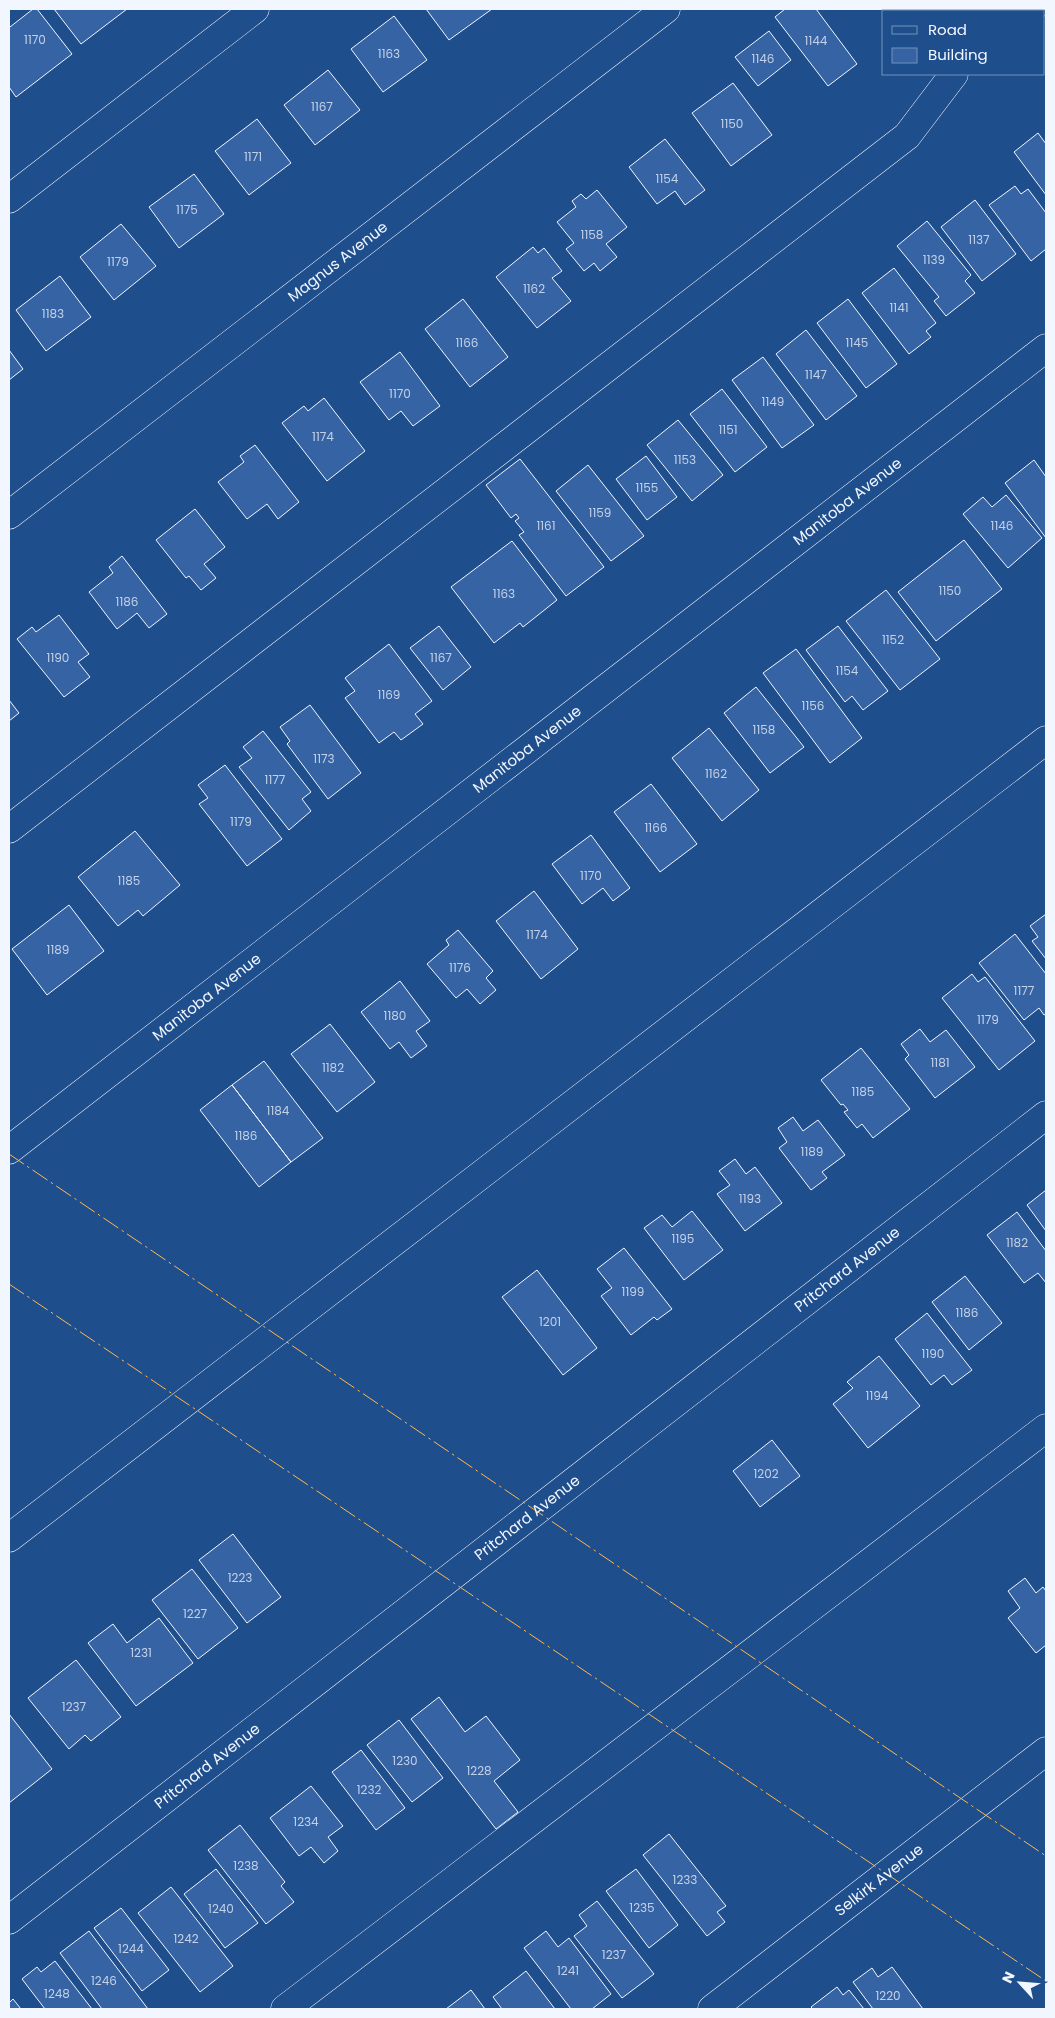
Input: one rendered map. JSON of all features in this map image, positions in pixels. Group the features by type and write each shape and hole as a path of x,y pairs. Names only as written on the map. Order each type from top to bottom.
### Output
{"street":[{"path":"9,199 255,9"},
{"name":"Magnus Avenue","path":"9,515 666,9"},
{"path":"9,830 907,136 953,75"},
{"name":"Manitoba Avenue","path":"9,1150 1046,348"},
{"path":"9,1538 1046,740"},
{"name":"Pritchard Avenue","path":"9,1920 1046,1115"},
{"path":"285,2009 1046,1428"},
{"name":"Selkirk Avenue","path":"712,2009 1046,1751"}],"building":[{"path":"33,9 37,9 72,54 16,97 9,87 9,25 10,27"},
{"path":"54,9 127,9 81,44"},
{"path":"426,9 492,9 449,40"},
{"path":"785,9 816,9 857,64 828,86 775,17"},
{"path":"394,16 427,60 383,92 351,49"},
{"path":"769,31 791,60 758,86 735,57"},
{"path":"328,70 360,110 315,145 284,105"},
{"path":"733,83 772,135 731,166 692,113"},
{"path":"257,119 291,163 249,195 215,151"},
{"path":"1038,133 1046,144 1046,195 1014,152"},
{"path":"665,139 705,190 685,205 675,191 657,204 629,167"},
{"path":"194,174 224,214 179,248 149,207"},
{"path":"1015,186 1021,194 1028,189 1046,213 1046,249 1031,261 989,205"},
{"path":"597,190 627,227 606,244 617,257 600,271 594,263 584,271 566,249 574,243 557,222 576,207 572,201 581,194 586,199"},
{"path":"975,200 1016,254 982,281 941,227"},
{"path":"927,221 971,275 965,281 975,293 946,316 934,301 939,297 897,246"},
{"path":"121,224 156,266 114,300 80,257"},
{"path":"533,247 538,253 544,248 562,271 552,278 571,301 537,328 496,277"},
{"path":"894,268 936,323 926,331 931,337 909,354 862,293"},
{"path":"60,276 91,317 46,351 16,310"},
{"path":"463,299 508,357 470,387 425,329"},
{"path":"848,299 897,364 866,388 817,323"},
{"path":"806,330 857,396 826,420 776,354"},
{"path":"9,350 23,369 9,380"},
{"path":"400,352 440,406 413,426 401,411 389,420 360,382"},
{"path":"763,357 814,425 782,448 732,380"},
{"path":"722,389 767,447 735,472 690,414"},
{"path":"324,398 365,451 327,481 282,423 304,406 308,411"},
{"path":"678,420 723,475 692,501 647,445"},
{"path":"255,445 299,502 278,519 267,504 247,519 218,482 244,462 240,456"},
{"path":"646,456 677,497 647,520 616,479"},
{"path":"520,459 604,567 566,596 519,535 524,532 515,521 519,518 516,514 511,518 486,485"},
{"path":"1034,460 1046,477 1046,538 1005,483"},
{"path":"588,465 644,536 611,561 556,491"},
{"path":"1006,495 1042,538 1008,568 963,514 983,497 992,507"},
{"path":"195,509 225,547 204,564 216,578 201,590 189,576 186,578 156,540"},
{"path":"964,540 1002,589 936,641 898,592"},
{"path":"512,541 557,600 523,627 520,623 494,643 451,587"},
{"path":"122,556 167,614 149,628 137,613 117,629 89,592 113,573 109,567"},
{"path":"886,590 940,659 900,690 846,621"},
{"path":"59,615 89,654 78,662 90,677 64,697 17,639 32,627 36,632"},
{"path":"439,626 471,667 443,690 410,648"},
{"path":"838,626 888,691 863,710 852,696 845,702 806,650"},
{"path":"389,644 432,701 415,714 423,724 401,740 394,732 379,743 345,698 355,691 345,678"},
{"path":"796,649 862,738 830,763 763,673"},
{"path":"756,687 804,747 770,773 724,713"},
{"path":"9,700 19,713 9,721"},
{"path":"310,705 361,773 328,799 287,744 290,741 280,727"},
{"path":"709,728 759,790 722,821 672,758"},
{"path":"263,731 311,792 302,799 311,811 289,830 239,767 252,758 243,747"},
{"path":"225,765 282,839 247,866 199,804 208,798 198,785"},
{"path":"651,784 697,844 660,872 614,812"},
{"path":"135,831 180,885 143,916 138,910 118,926 78,877"},
{"path":"591,835 630,888 613,901 603,888 582,904 552,864"},
{"path":"534,891 578,949 541,979 496,921"},
{"path":"69,905 104,951 47,995 12,949"},
{"path":"1046,914 1046,959 1032,941 1038,937 1030,926"},
{"path":"458,930 493,971 486,978 496,990 480,1004 467,989 456,998 427,964 449,945 446,940"},
{"path":"1015,934 1046,974 1046,1014 1044,1015 1039,1008 1024,1020 979,963"},
{"path":"972,974 978,982 985,977 1035,1041 999,1070 942,998"},
{"path":"400,981 430,1021 416,1031 427,1046 411,1058 399,1042 390,1049 361,1012"},
{"path":"330,1024 375,1082 337,1112 291,1054"},
{"path":"920,1029 930,1042 946,1030 975,1067 935,1098 905,1059 909,1055 901,1044"},
{"path":"861,1048 910,1109 873,1138 862,1124 857,1128 844,1112 848,1110 843,1104 841,1105 821,1080"},
{"path":"264,1061 323,1138 291,1162 232,1085"},
{"path":"232,1085 291,1162 259,1187 200,1110"},
{"path":"793,1117 803,1131 818,1120 845,1155 822,1172 827,1178 811,1190 779,1148 787,1142 778,1128"},
{"path":"735,1159 746,1174 755,1167 782,1203 745,1231 717,1194 730,1185 719,1171"},
{"path":"1046,1190 1046,1231 1027,1205"},
{"path":"692,1211 723,1250 684,1280 644,1228 662,1215 672,1227"},
{"path":"1017,1212 1046,1251 1046,1283 1038,1273 1024,1283 987,1235"},
{"path":"624,1248 672,1309 657,1320 654,1317 631,1335 601,1296 612,1288 597,1269"},
{"path":"537,1270 597,1348 563,1375 502,1297"},
{"path":"965,1276 1002,1323 969,1350 932,1302"},
{"path":"927,1313 972,1370 952,1385 944,1375 931,1385 895,1339"},
{"path":"879,1356 920,1406 868,1448 833,1404 853,1388 847,1382"},
{"path":"772,1440 800,1476 760,1507 733,1471"},
{"path":"233,1534 281,1597 247,1623 199,1560"},
{"path":"192,1569 238,1628 198,1659 152,1600"},
{"path":"1025,1578 1036,1593 1043,1587 1046,1591 1046,1645 1036,1653 1008,1618 1020,1608 1008,1591"},
{"path":"159,1618 193,1663 136,1706 88,1643 113,1624 127,1643"},
{"path":"76,1660 121,1717 91,1741 85,1735 69,1749 28,1698"},
{"path":"439,1697 465,1732 486,1716 520,1760 494,1781 518,1812 496,1829 411,1719"},
{"path":"9,1714 52,1769 9,1803"},
{"path":"399,1720 443,1778 412,1802 367,1745"},
{"path":"361,1750 405,1808 376,1830 332,1772"},
{"path":"311,1786 343,1826 328,1837 338,1851 324,1863 311,1847 299,1856 270,1818"},
{"path":"240,1825 285,1882 281,1886 294,1902 266,1924 208,1850"},
{"path":"669,1834 726,1906 717,1912 725,1922 707,1936 643,1855"},
{"path":"216,1869 258,1923 225,1948 184,1894"},
{"path":"636,1869 678,1925 649,1948 606,1891"},
{"path":"171,1887 233,1966 200,1992 138,1913"},
{"path":"597,1901 654,1974 622,1998 574,1936 587,1926 579,1915"},
{"path":"121,1908 169,1970 142,1991 94,1928"},
{"path":"89,1931 148,2009 102,2009 60,1953"},
{"path":"546,1931 558,1947 569,1938 611,1994 592,2009 571,2009 524,1948"},
{"path":"55,1961 92,2009 45,2009 22,1979 37,1967 41,1972"},
{"path":"892,1967 923,2009 873,2009 853,1982 872,1968 878,1977"},
{"path":"526,1971 555,2009 502,2009 493,1997"},
{"path":"837,1987 843,1995 849,1990 864,2009 813,2009 811,2007"},
{"path":"471,1990 485,2009 446,2009"},
{"path":"13,1999 21,2009 9,2009 9,2003"}],"power":[{"path":"9,1154 1046,1856"},
{"path":"9,1284 1046,1981"}]}
